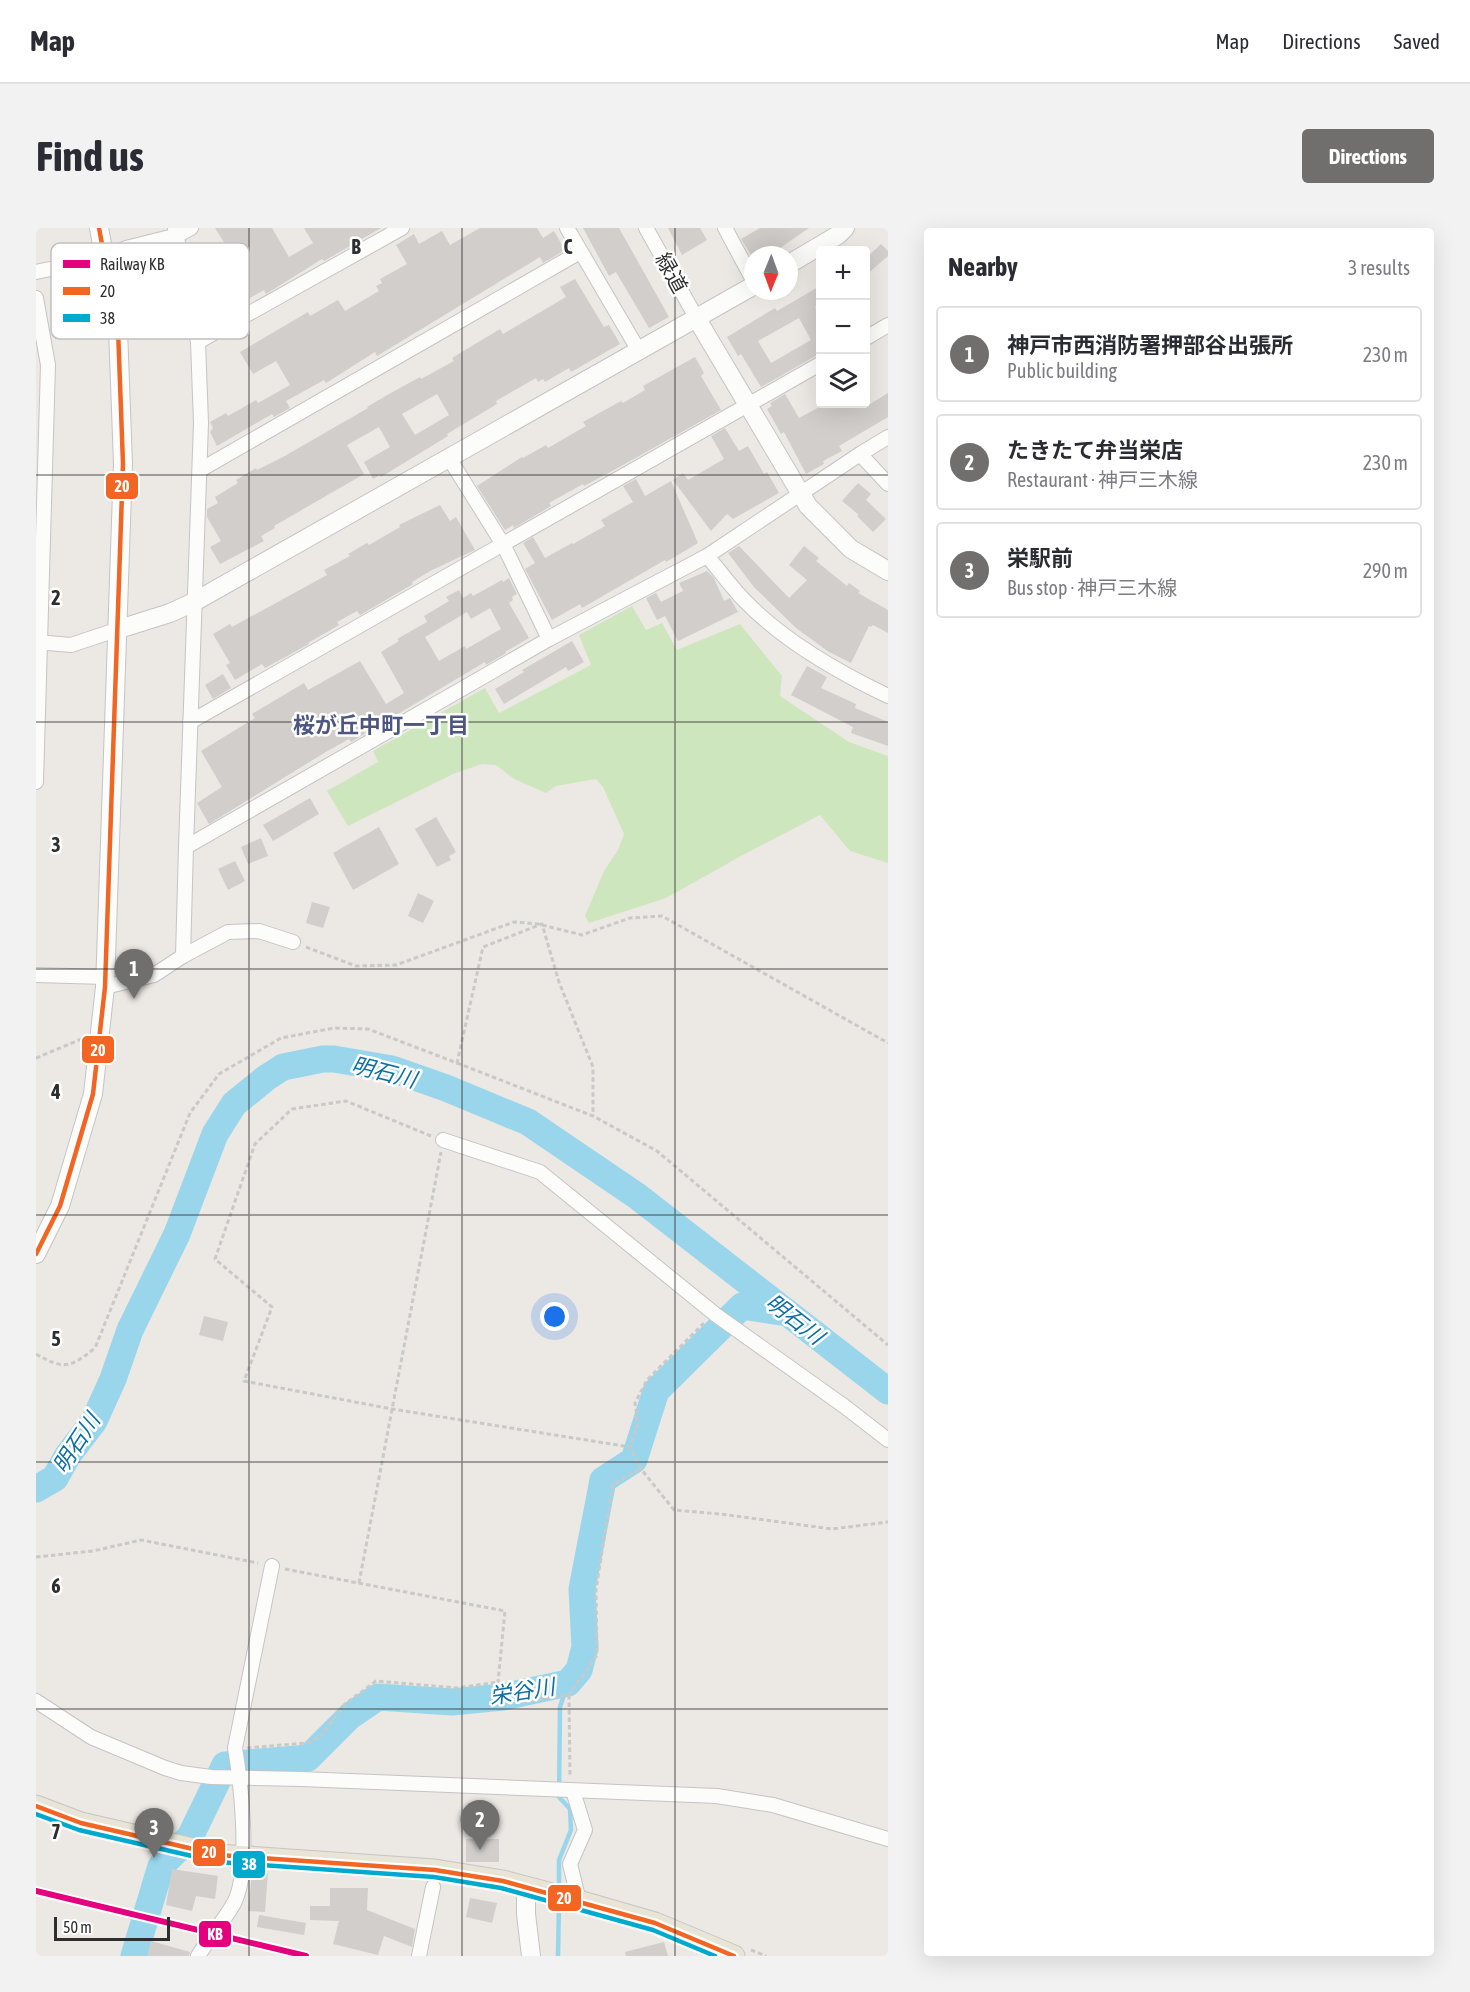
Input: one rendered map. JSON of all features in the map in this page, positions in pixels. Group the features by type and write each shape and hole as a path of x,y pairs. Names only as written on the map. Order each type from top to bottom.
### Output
{"main road":[{"path":"36,1806 81,1823 219,1855 435,1870 503,1881 655,1923 734,1956"}],"street":[{"path":"99,228 102,243"},
{"path":"144,243 191,228"},
{"path":"249,314 402,228"},
{"path":"567,228 639,351"},
{"name":"緑道","path":"646,228 697,319"},
{"path":"725,228 744,263"},
{"path":"798,259 838,235 845,228"},
{"path":"200,470 580,252"},
{"path":"36,272 51,269"},
{"path":"38,642 71,645 170,613 194,602 744,291"},
{"path":"36,298 42,368 36,782"},
{"path":"697,319 808,506 851,549 888,572"},
{"path":"870,336 888,325"},
{"path":"36,1254 60,1206 93,1094 101,1035 105,982 123,464 118,339"},
{"path":"183,956 200,470 201,423 197,339"},
{"path":"198,342 203,339"},
{"path":"190,722 504,546 816,366"},
{"path":"186,847 549,639 707,556 888,437"},
{"path":"860,454 888,484"},
{"path":"449,458 504,546 549,639"},
{"path":"707,556 746,602 800,647 852,679 888,696"},
{"path":"36,975 105,982 154,975 183,956 228,932 259,931 293,942"},
{"path":"444,1140 540,1172 714,1313 888,1440"},
{"path":"198,1956 235,1901 240,1884 243,1857 236,1766 272,1566"},
{"path":"36,1701 91,1737 165,1768 211,1778 236,1766 547,1790 717,1796 772,1805 888,1839"},
{"path":"567,1898 570,1864 585,1830 569,1791"},
{"path":"419,1956 433,1887"},
{"path":"526,1888 526,1914 531,1956"}],"path":[{"path":"293,942 356,966 396,965 514,922 542,924 582,935 630,918 662,916 888,1043"},
{"path":"457,1063 483,947 542,924"},
{"path":"542,924 559,982 594,1068 593,1116"},
{"path":"36,1354 56,1365 77,1363 95,1348 190,1113 219,1074 281,1038 334,1028 368,1029 593,1116 657,1151 888,1345"},
{"path":"36,1058 84,1038 101,1035"},
{"path":"359,1583 392,1409 444,1140 346,1101 292,1109 255,1144 215,1259 272,1307 244,1381 392,1409 630,1447"},
{"path":"714,1313 647,1380 635,1402 638,1424 630,1447 641,1469 674,1510 832,1529 888,1522"},
{"path":"569,1791 569,1695 597,1655 596,1589 613,1484 641,1469"},
{"path":"36,1557 93,1551 141,1540 505,1611 498,1682 504,1704 569,1695"},
{"path":"236,1766 260,1748 306,1743 320,1737 345,1704 376,1681 457,1688 498,1682"}],"green space":[{"path":"632,606 646,630 662,623 677,650 740,624 782,676 780,696 849,742 888,756 888,863 850,851 820,815 666,898 589,923 585,916 604,871 618,850 624,834 603,787 596,779 556,786 546,793 514,779 496,765 482,764 453,774 348,826 327,791 378,762 373,751 485,688 499,713 591,665 579,635"}],"building":[{"path":"215,228 272,228 289,257 313,243 304,228 381,228 324,261 322,259 266,294 264,290 249,298 249,243 224,243"},
{"path":"480,228 537,228 543,238 554,231 565,250 543,263 540,257 377,356 375,352 326,383 324,380 286,401 290,408 274,417 272,414 217,446 210,432 213,428 210,422 226,413 228,416 256,400 258,403 290,385 276,361 253,374 240,352 308,312 310,316 338,300 345,311 379,291 376,286 382,283 380,279 407,264 396,245 414,234 419,244 442,231 450,245"},
{"path":"583,228 619,228 669,317 649,328 616,272 609,276"},
{"path":"668,228 700,228 707,240 682,255"},
{"path":"760,228 809,228 783,246 745,246 741,239"},
{"path":"881,244 888,251 888,256 870,272 870,254"},
{"path":"575,279 604,327 609,325 620,344 571,372 569,368 545,382 543,379 538,382 536,378 496,401 497,404 447,434 448,436 381,477 380,475 373,479 364,462 390,447 379,427 347,445 364,474 274,526 275,528 261,536 264,541 220,564 210,547 221,541 207,517 207,509 218,503 215,497 238,483 236,480 256,468 257,470 283,457 389,394 454,361 452,358 500,329 503,334 566,297 560,287","holes":["437,394 449,415 415,435 402,414"]},
{"path":"816,288 816,356 761,387 741,354 738,356 727,337 775,308 777,311","holes":["799,318 811,340 771,363 758,341"]},
{"path":"695,357 704,373 701,376 721,410 614,470 549,503 551,506 514,528 513,525 505,530 477,486 522,457 546,445 548,448 586,426 583,422 621,401 623,403 645,390 643,386"},
{"path":"888,393 888,417 839,446 842,451 823,461 824,464 806,474 784,432 781,434 767,409 772,406 770,403 785,394 799,418 818,408 870,408 870,404"},
{"path":"725,428 739,451 748,446 764,474 767,472 779,493 733,519 727,514 711,531 673,480 683,473 688,480 724,459 711,436"},
{"path":"636,479 645,496 671,481 698,543 582,608 580,604 552,620 525,569 535,563 523,543 533,537 545,558 605,526 601,520 633,502 623,486"},
{"path":"858,483 871,494 866,500 886,519 873,532 857,516 859,515 842,501"},
{"path":"440,505 450,521 456,517 475,550 432,570 412,582 413,584 360,615 357,611 337,622 339,625 265,668 262,664 235,680 226,665 230,663 213,634 230,624 232,627 327,575 324,570 350,556 348,554 367,543 369,545 400,527 399,525"},
{"path":"739,546 789,598 807,580 789,565 804,546 819,558 816,561 847,586 849,583 860,591 858,593 888,610 888,633 873,625 869,626 851,663 829,652 796,628 754,587 728,553"},
{"path":"707,571 714,578 724,601 730,598 738,612 678,641 665,616 657,620 646,598 656,593 661,602 683,591 679,583"},
{"path":"509,578 517,594 509,603 529,638 351,742 349,739 324,753 209,824 197,803 222,787 201,751 255,718 252,714 304,683 308,690 360,661 386,704 404,693 381,652 399,641 397,639 427,622 424,616 449,601 446,597 459,590 463,598 471,593 473,596 502,580 503,582","holes":["490,608 501,629 439,661 425,637 467,612 471,619"]},
{"path":"572,641 584,662 568,671 566,667 504,704 495,689 524,672 522,670"},
{"path":"807,666 827,677 821,688 856,704 855,708 888,722 888,746 851,733 853,727 791,695"},
{"path":"223,674 231,688 213,699 205,685"},
{"path":"310,798 319,814 273,841 263,825"},
{"path":"436,817 456,852 449,856 451,860 437,867 415,829"},
{"path":"379,827 399,864 353,890 333,853"},
{"path":"261,838 268,856 248,864 241,847"},
{"path":"235,861 245,881 228,890 218,869"},
{"path":"418,893 434,901 423,923 408,916"},
{"path":"312,902 330,907 323,928 306,923"},
{"path":"204,1316 228,1322 223,1341 199,1335"},
{"path":"466,1839 499,1839 499,1862 466,1862"},
{"path":"172,1869 218,1876 215,1899 196,1896 192,1911 166,1905"},
{"path":"252,1872 268,1873 265,1912 248,1911"},
{"path":"330,1888 368,1888 367,1910 415,1929 412,1947 384,1936 378,1955 333,1944 339,1921 310,1920 310,1906 330,1906"},
{"path":"470,1898 497,1903 492,1923 466,1917"},
{"path":"259,1915 306,1923 304,1935 257,1927"},
{"path":"151,1941 190,1952 189,1956 147,1956"},
{"path":"664,1942 668,1956 626,1956 625,1952"}],"waterway":[{"name":"明石川","path":"36,1489 55,1478 68,1455 94,1421 113,1379 130,1330 177,1234 215,1134 234,1104 283,1067 323,1059 392,1069 446,1088 528,1122 637,1196 888,1391"},
{"name":"栄谷川","path":"134,1956 161,1866 190,1837 225,1765 308,1758 350,1716 378,1697 452,1702 503,1697 568,1683 579,1670 585,1647 582,1589 603,1480 634,1460 656,1391 742,1306 787,1313"},
{"path":"559,1890 559,1860 571,1830 570,1809 559,1797 560,1707 568,1683"},
{"path":"558,1956 559,1902"}],"rail line":[{"name":"KB","path":"36,1891 306,1956"}],"transit line":[{"name":"20","path":"99,228 102,243"},
{"name":"20","path":"36,1254 60,1206 93,1094 105,987 123,464 118,339"},
{"name":"20","path":"36,1806 81,1823 219,1855 435,1870 503,1881 655,1923 734,1956"},
{"name":"38","path":"36,1814 79,1830 218,1862 434,1877 501,1888 653,1930 715,1956"}],"place":[{"name":"神戸市西消防署押部谷出張所","path":"134,999"},
{"name":"たきたて弁当栄店","path":"480,1850"},
{"name":"栄駅前","path":"154,1858"}],"district":[{"name":"桜が丘中町一丁目","path":"381,725"}]}
